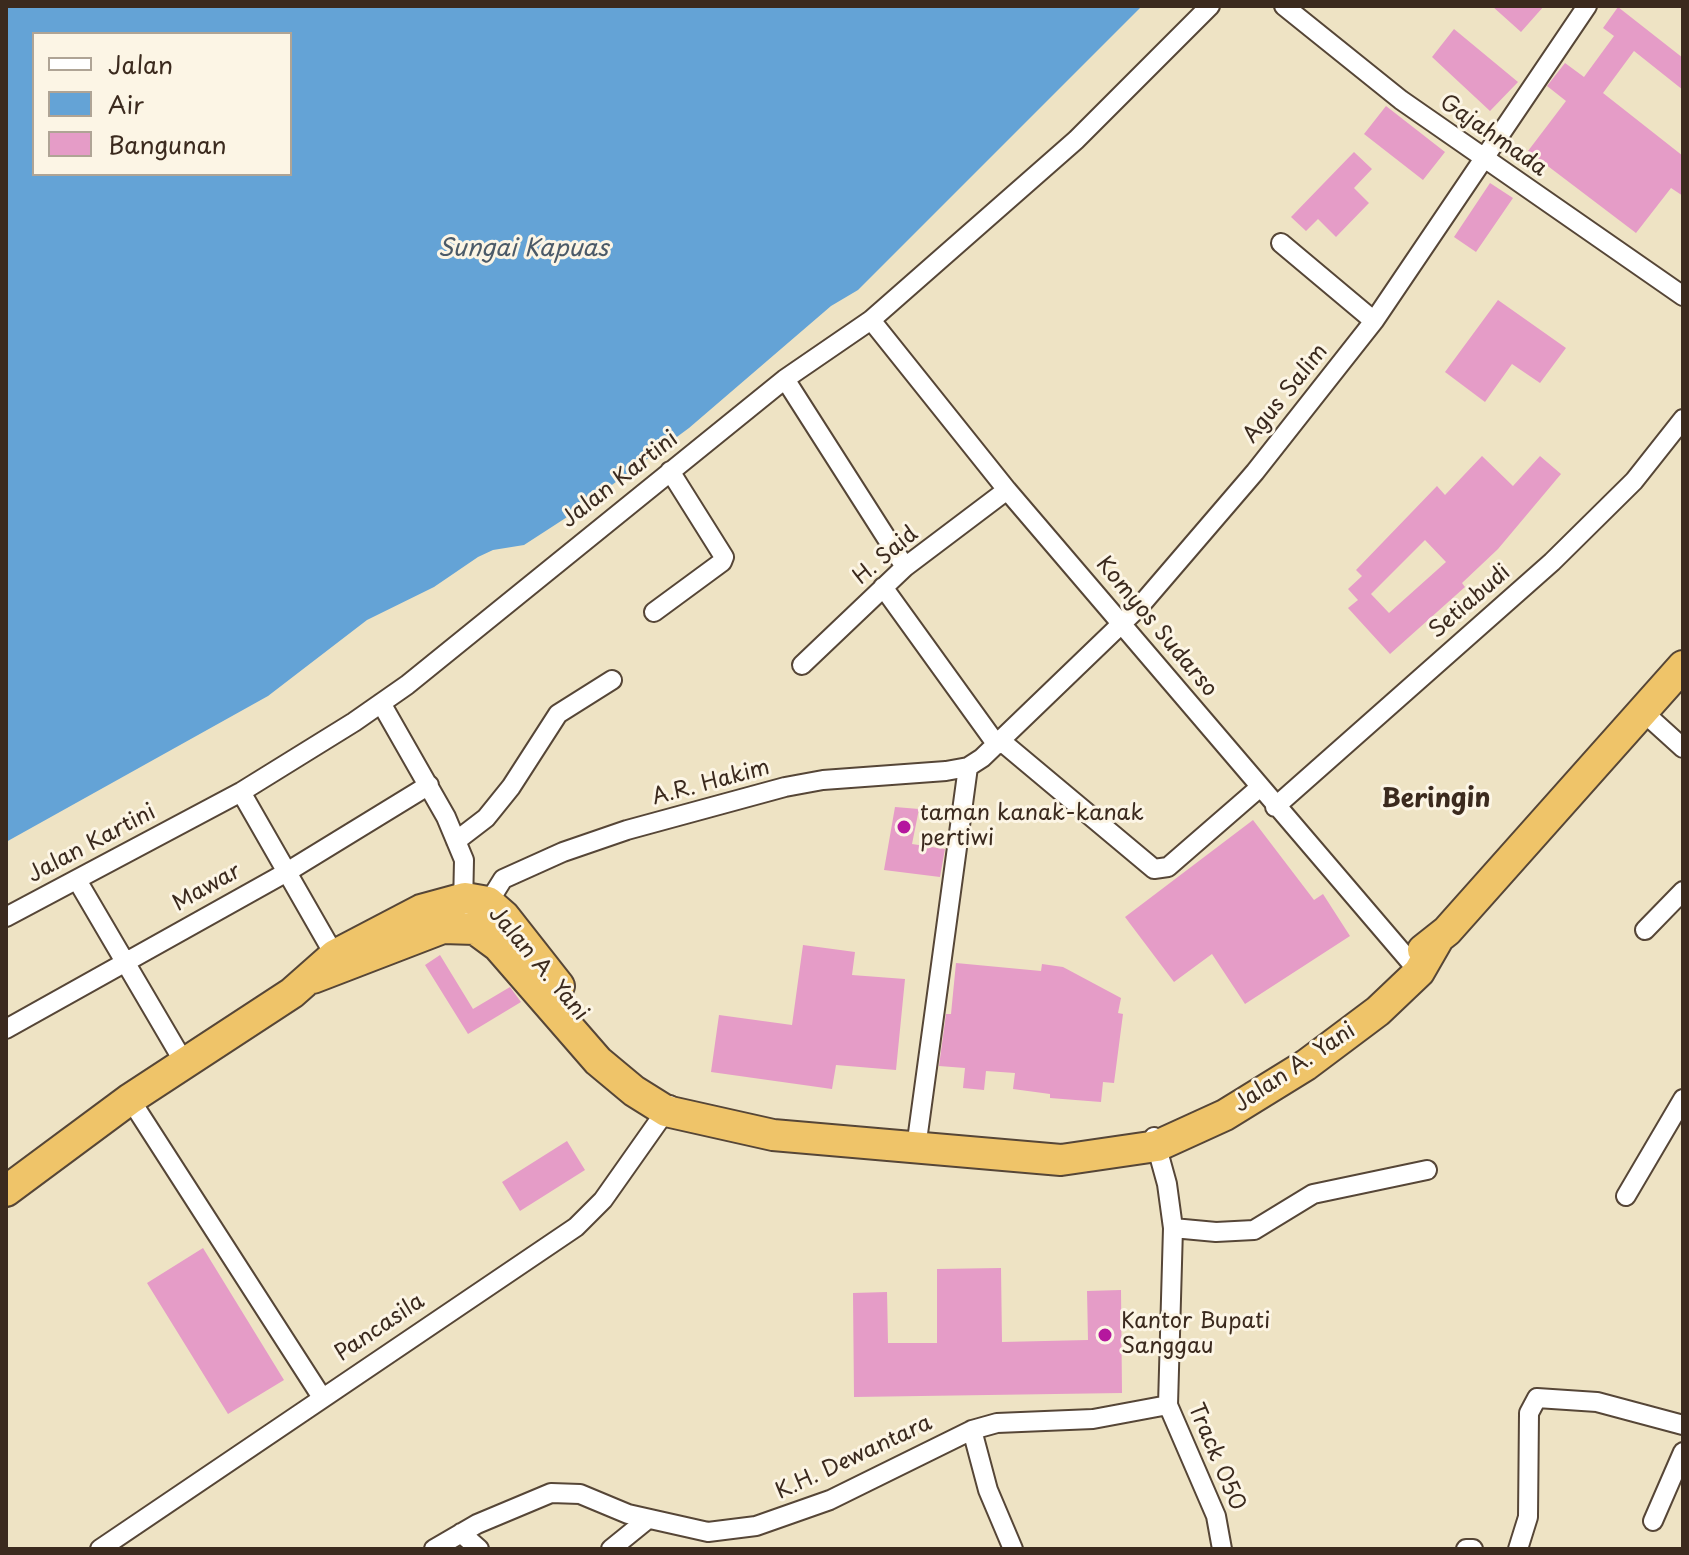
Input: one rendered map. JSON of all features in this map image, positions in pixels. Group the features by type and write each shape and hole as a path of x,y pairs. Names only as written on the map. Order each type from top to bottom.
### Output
{"highway":[{"name":"Jalan A. Yani","path":"6,1191 130,1099 421,910 504,916 605,1042 670,1105 704,1120 773,1135 1061,1160 1121,1152 1155,1139 1269,1068 1414,966 1683,666"}],"street":[{"name":"Jalan Kartini","path":"6,917 241,792 381,703 785,379 871,320 1076,140 1210,6"},
{"name":"Gajahmada","path":"1284,6 1331,47 1483,160 1683,296"},
{"name":"Agus Salim","path":"968,767 999,743 1123,624 1206,532 1374,321 1587,6"},
{"path":"1281,243 1374,321"},
{"name":"Komyos Sudarso","path":"871,320 1007,490 1414,966"},
{"path":"785,379 905,567"},
{"name":"Setiabudi","path":"1275,807 1552,562 1634,481 1683,419"},
{"path":"654,612 722,562 724,557 670,471"},
{"name":"H. Said","path":"802,665 905,567 1007,490"},
{"path":"883,587 999,743 1154,869 1168,867 1259,788"},
{"path":"456,841 486,818 511,787 558,714 612,680"},
{"path":"381,703 429,785 456,841 466,874 472,914"},
{"path":"1641,710 1683,748"},
{"path":"916,1148 968,767"},
{"name":"A.R. Hakim","path":"472,914 503,879 550,857 737,799 823,780 968,767"},
{"name":"Mawar","path":"6,1029 287,872 429,785"},
{"path":"241,792 339,962"},
{"path":"77,880 185,1064"},
{"path":"1645,930 1683,891"},
{"path":"130,1099 321,1396"},
{"path":"1626,1196 1683,1099"},
{"name":"Pancasila","path":"100,1549 321,1396 576,1227 603,1200 670,1105"},
{"name":"Track 050","path":"1155,1139 1167,1184 1173,1228 1168,1405 1216,1516 1222,1549"},
{"path":"1173,1228 1216,1232 1254,1230 1313,1194 1427,1170"},
{"path":"1518,1549 1528,1517 1529,1413 1537,1398 1597,1402 1683,1425"},
{"name":"K.H. Dewantara","path":"434,1549 526,1501 551,1493 580,1494 648,1519 708,1532 756,1526 830,1500 972,1430 997,1423 1093,1419 1168,1405"},
{"path":"972,1430 988,1490 1013,1549"},
{"path":"1653,1521 1683,1452"},
{"path":"611,1549 648,1519"},
{"path":"461,1533 479,1549"},
{"path":"1466,1549 1473,1549"}],"water":[{"name":"Sungai Kapuas","path":"6,6 1142,6 858,290 831,306 689,428 578,510 524,545 493,550 478,557 434,587 367,620 268,696 6,842"}],"building":[{"path":"1492,6 1544,6 1521,32"},
{"path":"1618,7 1683,58 1683,90 1634,51 1603,93 1683,156 1683,196 1671,188 1636,233 1528,151 1566,101 1547,86 1565,63 1584,77 1614,36 1603,28"},
{"path":"1454,29 1518,82 1490,111 1432,57"},
{"path":"1386,106 1445,152 1423,180 1364,134"},
{"path":"1354,152 1372,169 1354,188 1369,203 1336,237 1318,219 1306,231 1291,217"},
{"path":"1490,183 1513,198 1476,252 1454,237"},
{"path":"1498,300 1566,348 1540,383 1512,364 1485,402 1445,372"},
{"path":"1482,456 1513,486 1540,456 1561,474 1498,549 1462,583 1465,587 1390,654 1348,608 1358,600 1348,589 1362,576 1356,570 1437,486 1445,495","holes":["1425,540 1446,562 1389,613 1371,594"]},
{"name":"taman kanak-kanak pertiwi","path":"895,807 919,809 912,844 945,849 940,877 884,870"},
{"path":"1253,820 1314,900 1323,894 1350,936 1245,1004 1212,954 1174,982 1125,917"},
{"path":"803,945 855,952 852,975 905,979 896,1070 836,1065 832,1089 711,1072 719,1015 792,1025"},
{"path":"440,955 473,1009 510,987 521,1002 468,1034 425,965"},
{"path":"956,963 1041,971 1042,964 1063,967 1121,998 1118,1013 1123,1014 1114,1083 1103,1082 1101,1102 1050,1098 1050,1094 1013,1089 1015,1073 986,1071 984,1090 963,1088 965,1068 939,1066 946,1014 951,1014"},
{"path":"567,1141 585,1170 520,1211 502,1182"},
{"path":"203,1248 284,1380 228,1414 147,1283"},
{"name":"Kantor Bupati Sanggau","path":"1001,1268 1002,1342 1088,1340 1087,1291 1121,1290 1122,1393 854,1397 853,1293 887,1292 888,1343 937,1343 937,1269"}],"place":[{"name":"taman kanak-kanak pertiwi","path":"904,827"},
{"name":"Kantor Bupati Sanggau","path":"1105,1335"}],"district":[{"name":"Beringin","path":"1436,800"}]}
